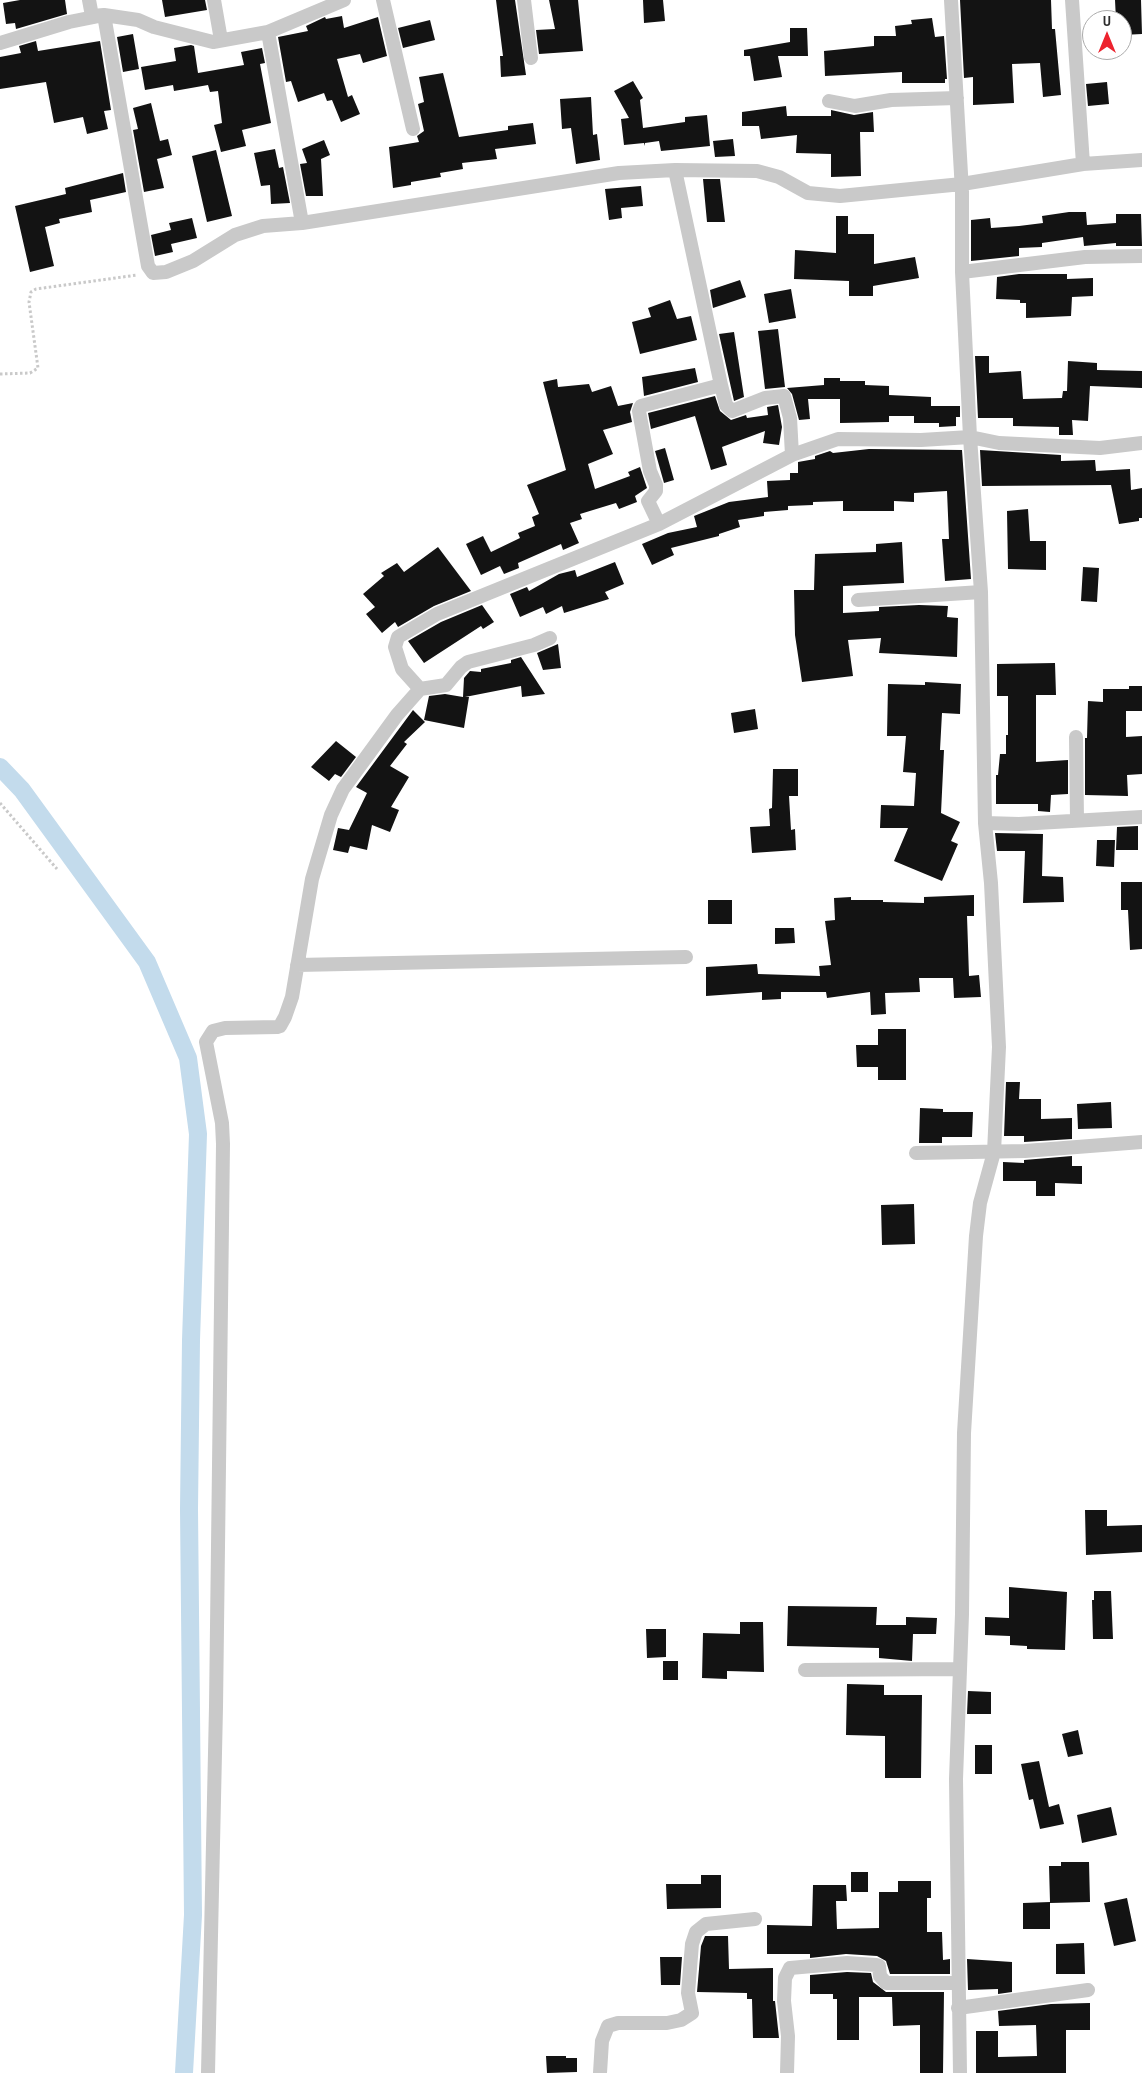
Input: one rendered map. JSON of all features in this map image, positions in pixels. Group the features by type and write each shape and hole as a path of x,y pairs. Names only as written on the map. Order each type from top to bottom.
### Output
{"street":[{"path":"89,0 98,16 148,266 153,273 166,272 194,260 248,230 619,173 675,170 768,173 808,193 821,195 962,184 1083,164 1142,160"},
{"path":"214,0 221,40"},
{"path":"0,43 98,16 138,20 154,27 207,41 221,40 268,32 344,0"},
{"path":"383,0 413,129"},
{"path":"524,0 531,58"},
{"path":"951,0 962,184 962,272 970,437 981,592 985,823 991,882 999,1021 998,1109 994,1152 980,1202 966,1367 956,1779 957,1983 960,2073"},
{"path":"1072,0 1083,164"},
{"path":"268,32 302,223"},
{"path":"829,100 855,106 891,100 957,98"},
{"path":"675,170 726,405 732,411 766,398 784,396 788,407 792,456"},
{"path":"962,272 1085,256 1142,256"},
{"path":"658,524 648,501 656,491 656,485 650,471 640,408 645,404 721,385"},
{"path":"420,689 402,669 395,647 398,637 403,632 470,600 658,524 792,456 838,439 921,440 970,437 998,443 1080,448 1122,447 1142,443"},
{"path":"858,600 981,592"},
{"path":"208,2073 216,1717 223,1144 222,1124 206,1042 213,1031 225,1028 280,1026 292,997 312,878 336,802 397,715 420,689 446,685 461,667 468,662 534,645 550,638"},
{"path":"1076,737 1077,820"},
{"path":"985,823 1019,824 1142,816"},
{"path":"298,964 686,957"},
{"path":"916,1153 994,1152 1142,1142"},
{"path":"805,1670 960,1669"},
{"path":"600,2073 602,2041 608,2026 618,2023 667,2023 681,2020 692,2013 688,1993 692,1944 696,1932 706,1924 755,1919"},
{"path":"787,2073 788,2036 784,2001 785,1978 790,1968 847,1963 876,1965 878,1966 880,1976 886,1983 957,1983"},
{"path":"958,2008 1088,1990"}],"path":[{"path":"0,374 30,373 38,368 29,302 30,296 36,289 153,273"},
{"path":"0,803 57,870"}],"building":[{"path":"20,0 65,0 67,14 16,29 15,23 6,24 3,3"},
{"path":"162,0 205,0 207,10 165,17"},
{"path":"496,0 515,0 526,75 501,77 500,56 503,56"},
{"path":"549,0 578,0 583,51 539,54 536,30 555,29"},
{"path":"643,0 663,0 665,21 644,23"},
{"path":"960,0 1051,0 1052,29 1055,29 1061,95 1043,97 1040,63 1012,64 1014,103 973,105 973,77 964,78"},
{"path":"1115,0 1141,0 1142,34 1132,34 1132,10 1116,10"},
{"path":"342,16 344,28 378,17 387,56 363,63 360,54 337,59 348,97 352,95 360,114 341,122 332,100 327,101 324,93 298,102 291,81 286,82 278,37 308,31 306,26 325,17 326,19"},
{"path":"932,18 935,37 944,36 947,79 945,79 945,83 902,83 902,72 825,76 824,51 874,46 874,36 896,36 895,26 912,24 911,20"},
{"path":"430,20 435,40 403,48 398,28"},
{"path":"790,28 807,28 808,56 778,56 782,77 754,81 750,56 744,56 744,50 790,42"},
{"path":"133,34 139,69 123,72 117,37"},
{"path":"36,41 38,51 100,41 111,110 104,111 108,129 87,134 83,117 54,123 46,82 0,89 0,57 21,53 19,46"},
{"path":"194,46 198,73 244,65 241,52 262,48 265,63 260,64 271,123 242,130 246,146 221,152 214,125 222,123 218,91 210,92 208,85 174,91 173,85 145,90 141,67 176,61 174,48"},
{"path":"443,73 459,137 508,130 508,126 533,123 536,144 495,149 497,159 462,163 463,169 440,173 441,177 411,182 411,185 393,188 389,147 419,142 417,136 424,131 418,104 424,102 419,77"},
{"path":"633,81 643,98 640,100 643,128 685,122 685,117 707,115 710,146 661,151 659,141 645,143 645,146 644,143 624,145 621,119 629,118 614,91"},
{"path":"1107,82 1109,104 1088,106 1086,84"},
{"path":"591,97 593,135 597,134 600,160 576,164 571,128 562,129 560,99"},
{"path":"151,103 160,141 168,139 172,155 157,159 164,188 144,192 133,130 138,129 133,108"},
{"path":"786,106 787,116 831,116 831,110 854,115 873,112 874,132 860,132 861,176 831,177 831,154 796,153 797,135 761,139 759,126 742,126 742,112"},
{"path":"733,139 735,156 715,157 713,141"},
{"path":"324,140 330,155 321,159 323,196 306,196 300,164 307,163 302,149"},
{"path":"275,149 279,168 283,167 290,203 271,204 270,185 261,186 254,153"},
{"path":"216,150 232,216 207,222 192,156"},
{"path":"123,173 126,192 90,200 92,212 59,219 60,223 45,227 54,266 30,272 15,206 66,194 65,188"},
{"path":"703,179 720,179 725,222 707,222"},
{"path":"641,186 643,206 621,208 622,218 609,220 605,189"},
{"path":"1069,212 1086,212 1087,225 1116,223 1116,214 1141,214 1142,246 1116,246 1116,243 1084,246 1083,237 1042,243 1042,247 1019,248 1019,256 971,261 971,220 990,218 991,228 1019,226 1043,223 1042,216"},
{"path":"836,216 848,216 848,234 874,234 874,264 915,257 919,278 873,286 873,296 849,296 849,281 794,279 795,250 836,253"},
{"path":"192,218 197,238 171,244 173,252 155,256 151,235 171,230 169,223"},
{"path":"1019,274 1067,274 1067,279 1093,278 1093,296 1072,297 1071,316 1026,318 1026,303 1020,303 1020,300 996,299 997,277"},
{"path":"740,280 746,297 713,308 710,290"},
{"path":"791,289 796,318 769,323 764,294"},
{"path":"670,300 677,319 691,316 697,340 640,354 632,322 651,317 648,308"},
{"path":"778,329 785,387 765,389 758,331"},
{"path":"734,332 744,397 734,401 719,334"},
{"path":"975,356 989,356 989,373 1021,371 1023,399 1062,398 1063,391 1067,391 1068,361 1097,363 1097,370 1142,371 1142,388 1090,386 1088,421 1072,420 1073,435 1059,435 1059,427 1013,426 1013,418 978,418"},
{"path":"695,368 698,382 644,396 642,377"},
{"path":"824,378 840,378 840,381 865,381 865,385 889,386 889,395 931,397 931,406 960,406 960,417 956,417 956,426 939,427 939,423 914,423 914,416 889,416 889,422 840,423 840,399 808,399 810,419 799,420 792,394 787,388 824,385"},
{"path":"557,379 558,387 589,384 592,392 611,386 618,406 633,403 630,412 632,422 603,430 613,454 588,464 595,489 630,476 628,472 640,467 647,488 635,496 637,502 619,509 616,503 580,514 582,519 570,523 579,543 563,550 561,544 518,563 519,568 504,574 500,566 481,575 466,544 483,536 491,552 520,538 518,533 535,526 532,517 539,514 527,485 566,470 543,382"},
{"path":"715,396 720,411 731,420 746,415 747,418 768,415 767,407 778,405 782,427 779,445 763,443 765,431 722,447 727,465 711,470 695,416 651,429 648,413"},
{"path":"665,448 674,480 664,483 655,451"},
{"path":"869,449 962,450 971,579 945,581 942,539 949,539 947,491 914,493 914,502 894,501 894,511 843,511 843,501 813,502 813,505 788,506 788,510 764,512 764,516 738,520 740,527 719,534 719,536 671,548 674,555 652,565 642,544 668,533 697,527 694,516 729,502 768,497 767,481 790,480 790,473 798,473 798,462 815,459 815,456 830,451 833,453"},
{"path":"980,450 1061,455 1061,461 1095,460 1096,471 1130,469 1131,490 1142,488 1142,518 1139,518 1139,521 1119,524 1111,485 982,486"},
{"path":"1028,509 1030,541 1046,541 1046,570 1008,569 1007,511"},
{"path":"902,542 904,583 843,586 843,613 879,611 879,607 948,606 947,617 958,618 957,657 879,653 881,638 848,640 853,676 802,682 795,635 794,590 814,590 815,554 876,552 876,544"},
{"path":"438,547 471,591 434,606 398,627 395,622 382,633 366,614 375,607 363,594 384,576 381,573 397,563 404,572"},
{"path":"615,562 624,584 605,592 609,599 564,613 562,606 546,614 543,607 520,617 510,594 527,587 529,591 559,574 575,570 577,577"},
{"path":"1083,567 1099,568 1097,602 1081,601"},
{"path":"482,605 494,622 483,629 481,626 424,663 408,641 441,622"},
{"path":"558,644 561,668 543,670 537,653"},
{"path":"521,657 545,694 522,697 521,686 465,697 469,697 464,728 424,720 429,696 445,694 463,697 464,678 470,671 481,672 481,669 511,663 511,660"},
{"path":"1055,663 1056,695 1036,695 1036,762 1068,760 1068,794 1051,795 1050,812 1038,811 1038,804 996,804 996,775 998,775 1000,754 1006,754 1006,735 1008,735 1008,696 997,696 997,664"},
{"path":"925,682 961,684 960,714 942,713 940,750 944,750 941,813 960,822 951,841 958,844 942,881 894,861 908,828 880,828 881,805 914,806 916,773 903,772 906,736 887,736 888,684 925,685"},
{"path":"1129,686 1142,686 1142,711 1126,711 1126,737 1142,736 1142,774 1127,775 1128,796 1085,795 1085,738 1087,738 1088,701 1103,702 1103,689 1129,689"},
{"path":"755,709 758,729 734,733 731,713"},
{"path":"413,710 425,722 404,742 407,744 390,766 409,777 391,807 399,810 390,832 372,825 367,850 350,846 348,853 333,850 338,828 349,830 367,793 356,787"},
{"path":"336,741 356,757 341,777 335,774 329,781 311,767"},
{"path":"773,769 798,769 798,796 789,796 791,830 795,829 796,850 752,853 750,827 770,826 769,809 772,808"},
{"path":"1138,826 1138,850 1116,850 1117,827"},
{"path":"995,833 1043,834 1042,876 1063,877 1064,902 1023,903 1025,851 997,851"},
{"path":"1097,840 1115,840 1114,867 1096,866"},
{"path":"1121,882 1142,882 1142,949 1130,950 1128,910 1121,910"},
{"path":"974,895 974,916 967,916 969,976 979,975 981,997 954,998 953,978 919,978 920,992 885,993 886,1014 871,1015 870,992 827,998 826,992 781,992 781,999 762,1000 762,992 706,996 706,967 757,964 758,974 820,976 819,966 831,965 825,921 835,920 834,898 851,897 851,900 924,903 924,897"},
{"path":"708,900 732,900 732,924 708,924"},
{"path":"775,928 794,928 795,943 775,944"},
{"path":"878,1029 906,1029 906,1080 878,1080 878,1067 857,1067 856,1045 878,1045"},
{"path":"1006,1082 1020,1082 1019,1099 1041,1099 1041,1119 1072,1118 1072,1139 1024,1142 1024,1136 1004,1136"},
{"path":"1111,1102 1112,1128 1078,1129 1077,1104"},
{"path":"920,1108 943,1109 943,1112 973,1112 972,1137 942,1137 942,1143 919,1143"},
{"path":"1072,1156 1072,1166 1082,1166 1082,1184 1055,1183 1055,1196 1036,1196 1036,1181 1003,1181 1003,1162 1024,1163 1024,1160"},
{"path":"914,1204 915,1244 882,1245 881,1205"},
{"path":"1085,1510 1107,1510 1107,1526 1142,1525 1142,1552 1086,1555"},
{"path":"1009,1587 1067,1592 1065,1650 1027,1649 1027,1646 1010,1645 1010,1636 985,1635 985,1617 1009,1618"},
{"path":"1094,1591 1111,1591 1113,1639 1093,1639 1092,1600 1094,1600"},
{"path":"788,1606 877,1607 876,1625 906,1625 906,1617 937,1618 936,1634 913,1634 912,1661 879,1658 879,1648 787,1646"},
{"path":"740,1622 763,1622 764,1672 727,1671 727,1679 702,1678 703,1633 740,1634"},
{"path":"646,1629 666,1629 666,1657 647,1658"},
{"path":"663,1661 678,1661 678,1680 663,1680"},
{"path":"847,1684 884,1685 884,1695 922,1695 921,1778 885,1778 885,1736 846,1735"},
{"path":"968,1691 991,1692 991,1714 967,1714"},
{"path":"1078,1730 1083,1754 1068,1757 1062,1734"},
{"path":"975,1745 992,1745 992,1774 975,1774"},
{"path":"1039,1761 1049,1807 1059,1804 1064,1824 1040,1829 1033,1799 1029,1800 1021,1764"},
{"path":"1111,1807 1117,1835 1082,1843 1077,1815"},
{"path":"1061,1862 1089,1862 1090,1902 1050,1903 1050,1929 1023,1929 1023,1903 1050,1902 1049,1866 1061,1866"},
{"path":"851,1872 868,1872 868,1892 851,1892"},
{"path":"701,1875 721,1875 721,1908 667,1909 666,1884 701,1884"},
{"path":"898,1881 931,1881 931,1898 927,1898 927,1932 942,1932 943,1960 950,1959 950,1974 890,1974 886,1961 877,1956 846,1954 810,1958 810,1954 767,1954 767,1925 812,1926 813,1885 846,1885 847,1901 836,1901 837,1929 879,1928 879,1892 898,1892"},
{"path":"1127,1898 1136,1941 1114,1946 1104,1903"},
{"path":"705,1936 728,1936 729,1969 773,1968 773,2001 775,2001 779,2038 753,2038 752,1999 747,1999 747,1993 697,1992 701,1946"},
{"path":"1084,1943 1085,1974 1056,1974 1056,1944"},
{"path":"660,1957 682,1957 680,1985 661,1985"},
{"path":"967,1959 1012,1962 1012,1992 998,1994 998,1989 968,1990"},
{"path":"847,1972 871,1973 873,1982 886,1992 944,1992 943,2073 920,2073 920,2025 893,2026 892,1997 859,1997 859,2040 837,2040 837,1999 833,1999 833,1994 810,1994 810,1975"},
{"path":"1090,2003 1090,2030 1066,2030 1066,2073 976,2073 976,2031 998,2031 998,2057 1037,2056 1036,2025 999,2026 998,2011 1051,2004"},
{"path":"546,2056 577,2058 577,2072 547,2073"}],"waterway":[{"path":"0,767 22,790 147,962 188,1058 198,1134 191,1340 189,1509 193,1915 184,2073"}]}
